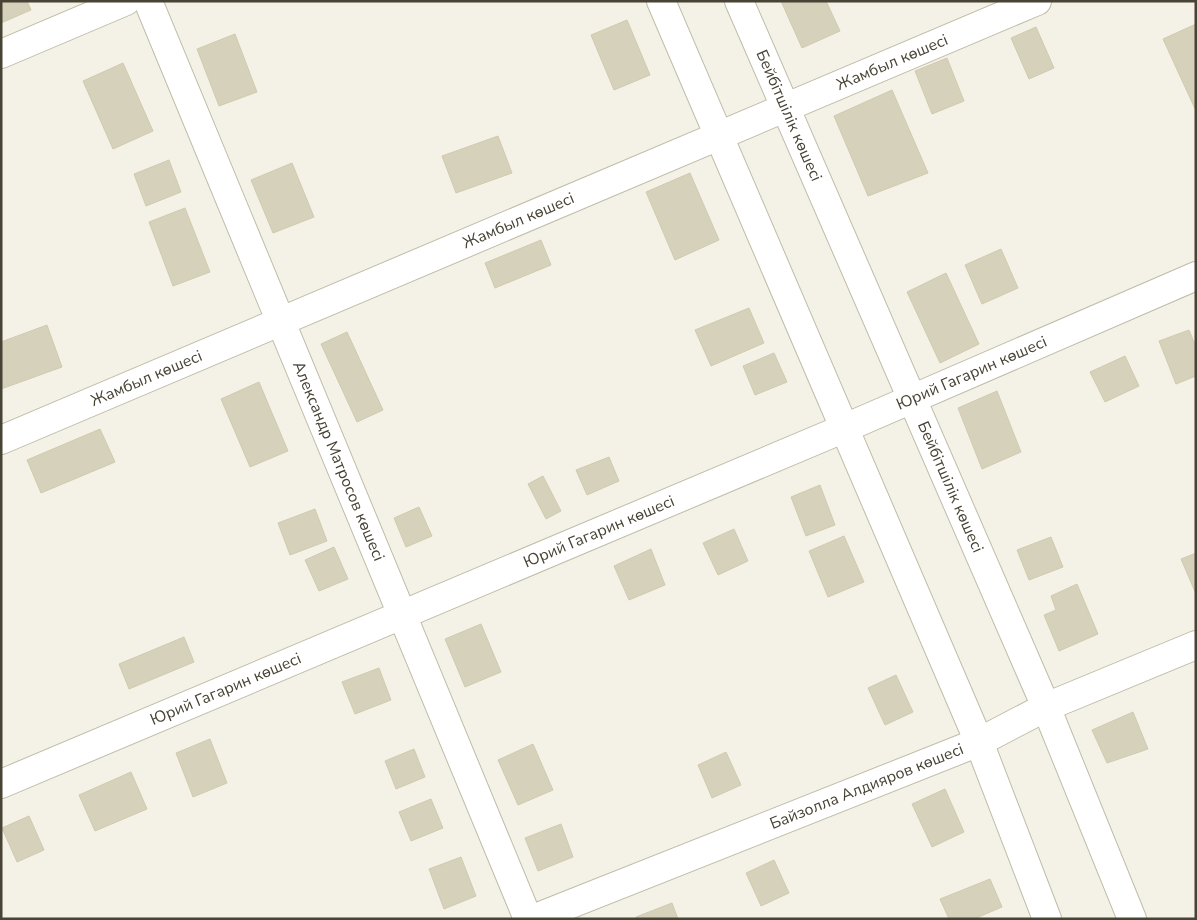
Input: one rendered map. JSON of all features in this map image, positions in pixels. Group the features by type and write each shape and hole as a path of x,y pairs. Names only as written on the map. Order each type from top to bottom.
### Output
{"street":[{"path":"1,54 126,1"},
{"name":"Александр Матросов көшесі","path":"148,1 528,919"},
{"path":"661,1 979,742 1048,919"},
{"name":"Бейбітшілік көшесі","path":"739,1 1046,707 1132,919"},
{"name":"Жамбыл көшесі","path":"1,440 1037,1"},
{"name":"Юрий Гагарин көшесі","path":"1,784 845,428 1196,276"},
{"name":"Байзолла Алдияров көшесі","path":"533,919 979,742 1046,707 1196,646"}],"building":[{"path":"1,1 27,1 31,10 1,23"},
{"path":"781,1 826,1 840,31 802,48"},
{"path":"627,20 650,75 614,90 591,35"},
{"path":"1196,24 1196,111 1163,39"},
{"path":"1036,27 1054,68 1029,79 1011,38"},
{"path":"235,34 257,92 219,106 197,49"},
{"path":"947,58 964,101 932,114 915,71"},
{"path":"123,63 153,131 113,149 83,81"},
{"path":"892,90 928,173 868,196 834,116"},
{"path":"498,136 512,173 456,193 442,156"},
{"path":"169,160 181,192 146,206 134,174"},
{"path":"292,163 314,217 273,233 251,180"},
{"path":"690,173 719,240 675,260 646,192"},
{"path":"185,208 210,272 173,286 149,222"},
{"path":"541,240 551,265 495,288 485,263"},
{"path":"1001,249 1018,288 982,304 965,265"},
{"path":"946,273 979,344 940,363 907,292"},
{"path":"749,308 764,343 711,366 695,330"},
{"path":"47,325 62,367 1,389 1,342"},
{"path":"1189,330 1196,347 1196,376 1176,384 1159,341"},
{"path":"347,332 383,410 357,422 321,344"},
{"path":"774,353 787,382 755,395 743,366"},
{"path":"1125,356 1139,386 1105,402 1090,372"},
{"path":"259,382 288,451 250,467 221,399"},
{"path":"997,391 1021,452 982,469 958,408"},
{"path":"100,429 115,462 41,493 27,460"},
{"path":"609,457 619,481 587,495 576,470"},
{"path":"543,476 561,511 546,519 528,484"},
{"path":"820,485 835,525 806,536 791,497"},
{"path":"419,507 432,536 406,547 394,518"},
{"path":"315,509 327,541 290,555 278,523"},
{"path":"734,529 748,561 718,575 703,543"},
{"path":"844,536 864,582 828,597 809,551"},
{"path":"1051,537 1063,567 1029,580 1017,550"},
{"path":"334,547 348,579 319,591 305,560"},
{"path":"651,549 665,585 629,600 614,566"},
{"path":"1196,553 1196,594 1181,559"},
{"path":"1077,584 1098,634 1059,651 1044,615 1056,610 1051,596"},
{"path":"481,624 501,672 465,687 445,639"},
{"path":"184,637 194,662 129,689 119,664"},
{"path":"379,668 391,700 355,714 342,682"},
{"path":"896,675 913,712 885,725 868,688"},
{"path":"1133,712 1148,749 1107,763 1092,730"},
{"path":"210,739 227,783 193,797 176,753"},
{"path":"533,744 553,790 518,805 498,760"},
{"path":"414,749 425,777 396,789 385,761"},
{"path":"726,752 741,785 712,798 698,765"},
{"path":"131,772 147,809 95,831 79,795"},
{"path":"945,789 964,832 932,847 912,804"},
{"path":"431,799 443,828 411,841 399,812"},
{"path":"29,816 44,850 17,862 2,828"},
{"path":"561,824 573,857 538,871 525,838"},
{"path":"461,857 476,896 444,909 429,869"},
{"path":"774,860 789,893 761,906 746,873"},
{"path":"990,879 1002,907 974,919 949,919 940,899"},
{"path":"672,903 678,919 636,919 636,917"}]}
